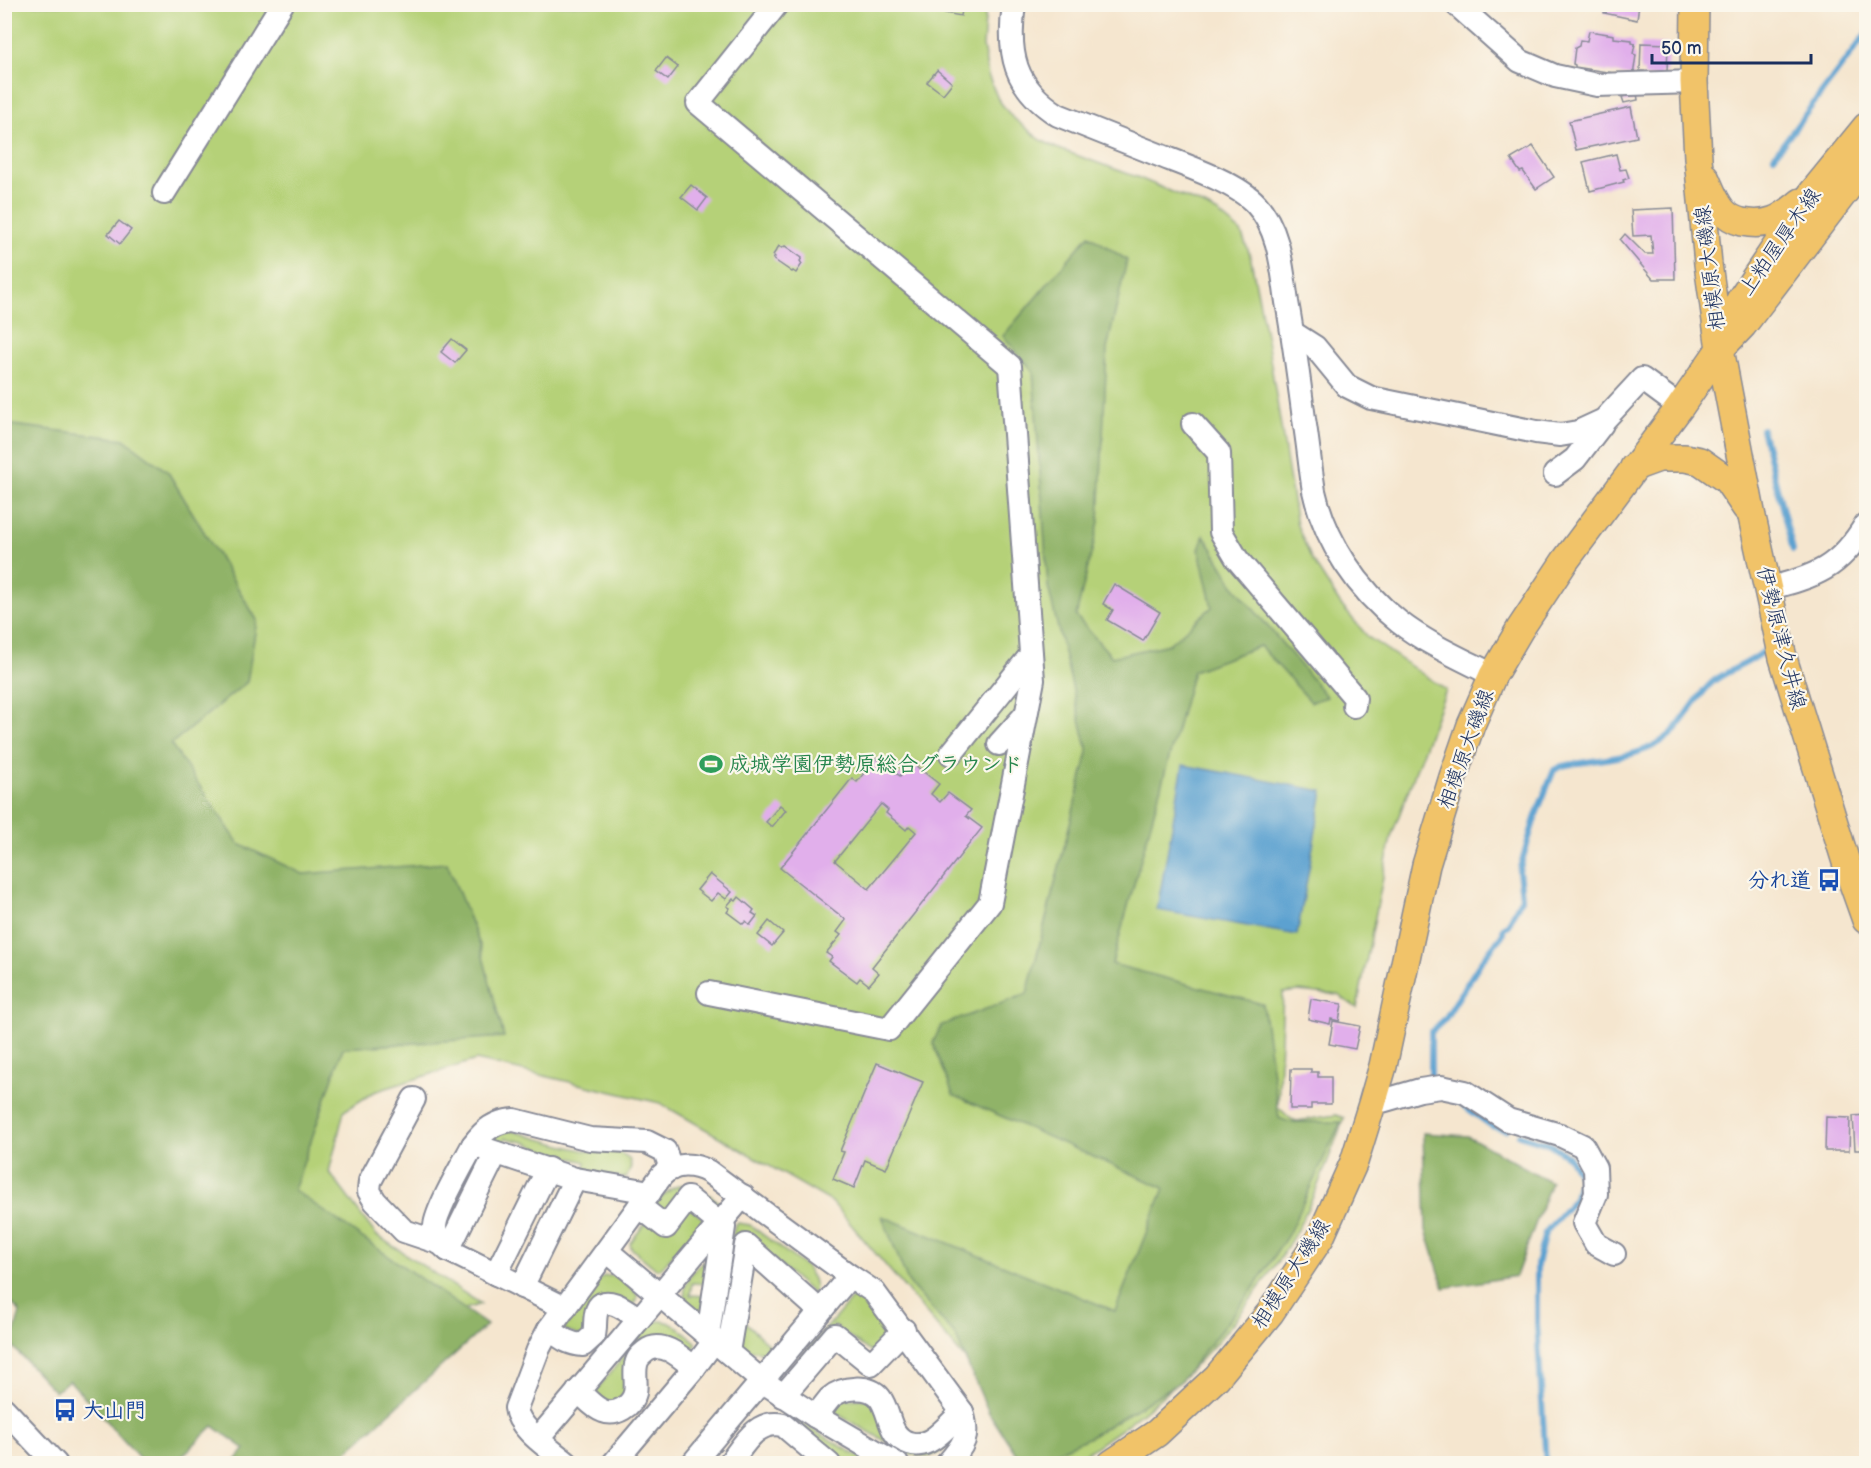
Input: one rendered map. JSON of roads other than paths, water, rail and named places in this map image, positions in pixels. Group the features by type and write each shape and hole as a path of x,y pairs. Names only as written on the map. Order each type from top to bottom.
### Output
{"main road":[{"name":"相模原大磯線","path":"1111,1464 1157,1433 1217,1377 1270,1313 1320,1238 1354,1162 1372,1104 1383,1066 1426,865 1456,766 1493,675 1565,561 1680,407 1720,349 1708,264 1698,158 1694,82 1695,4"},
{"name":"上粕屋厚木線","path":"1720,349 1740,300 1813,192 1866,127"},
{"path":"1698,158 1713,197 1723,213 1735,220 1757,224 1768,223 1785,215 1813,192"},
{"name":"上粕屋厚木線","path":"1720,349 1743,325 1866,164"},
{"name":"伊勢原津久井線","path":"1720,349 1752,517 1783,658 1866,920"},
{"path":"1634,467 1659,458 1685,458 1700,461 1727,480 1752,517"}],"street":[{"path":"164,193 282,4"},
{"path":"709,993 890,1029 990,903 1033,680 1010,366 699,103 777,4"},
{"path":"1014,4 1011,42 1013,59 1028,89 1046,108 1058,115 1204,173 1244,194 1256,204 1272,229 1278,247 1293,333 1315,492 1325,522 1340,554 1355,577 1399,622 1422,638 1493,675"},
{"path":"1456,4 1520,61 1555,76 1597,85 1694,82"},
{"path":"1293,333 1315,347 1347,386 1371,398 1560,435 1578,432 1604,420"},
{"path":"1555,474 1575,459 1604,420 1642,378 1680,407"},
{"path":"1193,424 1219,453 1221,532 1237,559 1355,698 1354,706"},
{"path":"1767,589 1814,575 1838,560 1857,540 1866,524"},
{"path":"951,753 1031,655"},
{"path":"999,744 1027,713"},
{"path":"1372,1104 1431,1088 1465,1092 1508,1120 1560,1135 1583,1146 1595,1168 1596,1194 1584,1223 1596,1244 1614,1254"},
{"path":"414,1100 370,1181 369,1191 375,1202 404,1231 444,1247 565,1308"},
{"path":"444,1247 436,1233 436,1218 473,1145 485,1131 503,1121 514,1120 590,1139 647,1142 665,1151 671,1169"},
{"path":"473,1145 575,1179 645,1199 666,1227 688,1198 720,1223 724,1227 717,1342"},
{"path":"444,1247 496,1153"},
{"path":"568,1464 519,1421 516,1408 538,1350 549,1329 666,1172 690,1165 700,1167 743,1196 849,1276 874,1292 962,1412 966,1436 961,1449 947,1464"},
{"path":"496,1274 548,1169"},
{"path":"522,1287 575,1179"},
{"path":"538,1439 743,1196"},
{"path":"613,1464 717,1342 746,1245 820,1311"},
{"path":"607,1251 762,1381 892,1463"},
{"path":"692,1464 849,1276"},
{"path":"549,1329 564,1341 583,1345 594,1335 598,1308 602,1304 609,1303 639,1319"},
{"path":"783,1396 835,1335 870,1364 904,1330"},
{"path":"578,1391 602,1412 622,1410 630,1403 635,1393 635,1366 639,1356 650,1348 661,1346 679,1355 694,1368"},
{"path":"815,1416 832,1397 845,1390 861,1388 874,1392 881,1399 896,1436 907,1443 919,1444 930,1442 962,1412"},
{"path":"4,1408 56,1464"},
{"path":"729,1464 757,1428 774,1423 783,1425 829,1464"}],"water":[{"path":"1183,765 1323,791 1297,935 1157,910"}],"waterway":[{"path":"1774,156 1866,34"},
{"path":"1762,429 1793,550"},
{"path":"1431,1083 1431,1032 1445,1019 1482,960 1503,934 1503,928 1508,925 1522,897 1519,871 1536,815 1554,770 1562,766 1619,757 1660,743 1671,734 1709,685 1763,652"},
{"path":"1453,1100 1492,1126 1506,1130"},
{"path":"1519,1135 1551,1145 1569,1157 1580,1177 1575,1198 1545,1233 1537,1264 1537,1324 1546,1464"}],"place":[{"name":"成城学園伊勢原総合グラウンド","path":"711,764"},
{"name":"分れ道","path":"1829,880"},
{"name":"大山門","path":"65,1410"}]}
